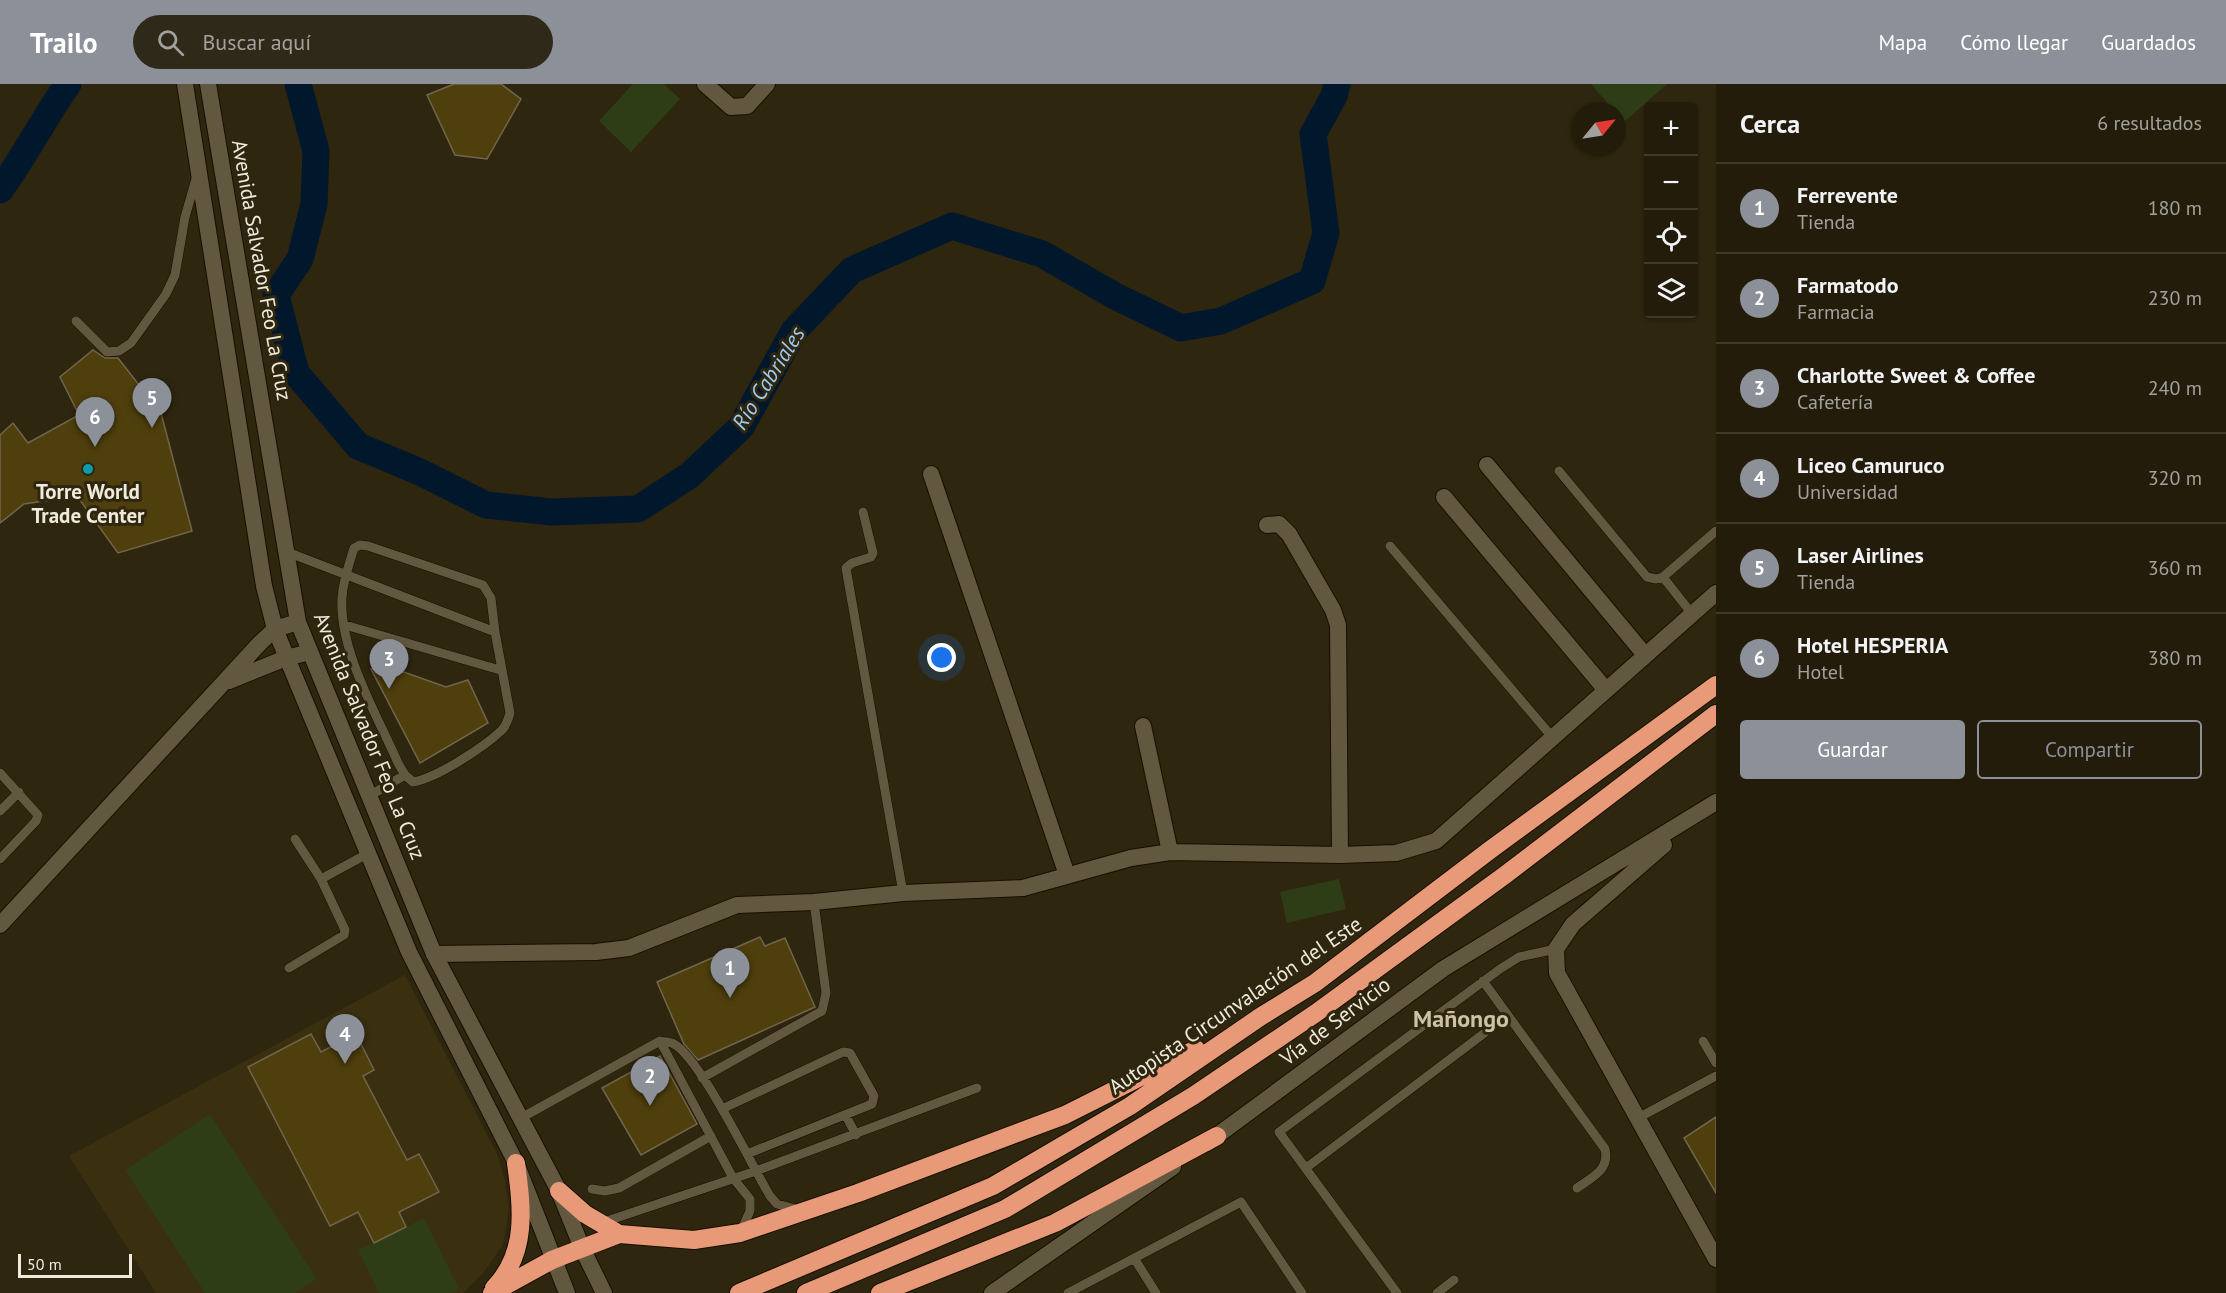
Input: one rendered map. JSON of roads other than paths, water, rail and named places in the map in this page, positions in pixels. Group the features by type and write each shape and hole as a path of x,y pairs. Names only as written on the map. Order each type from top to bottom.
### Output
{"highway":[{"name":"Autopista Circunvalación del Este","path":"739,1293 993,1186 1130,1106 1260,1017 1315,983 1490,850 1716,685"},
{"path":"806,1293 1005,1209 1193,1096 1316,1013 1477,896 1716,714"},
{"path":"490,1293 552,1260 619,1234 694,1240 740,1233 804,1211 1065,1116 1260,1017"},
{"path":"880,1293 1055,1223 1217,1136"},
{"path":"490,1293 506,1276 520,1242 522,1208 516,1163"},
{"path":"559,1191 585,1214 619,1234"}],"street":[{"name":"Avenida Salvador Feo La Cruz","path":"208,84 298,622 434,954 559,1191 582,1248 604,1293"},
{"path":"705,84 731,107 747,106 767,84"},
{"path":"186,88 264,586 275,629 285,658 409,952 516,1163 552,1260 567,1293"},
{"path":"1487,465 1645,655"},
{"path":"931,474 1067,875"},
{"path":"1444,497 1606,690"},
{"path":"1267,525 1279,524 1289,534 1332,610 1338,625 1340,855"},
{"path":"434,954 596,952 629,948 737,905 814,902 903,893 1023,888 1131,858 1170,852 1340,855 1396,853 1436,841 1716,593"},
{"path":"0,925 260,643 275,629 298,622"},
{"path":"226,682 285,658 310,652"},
{"path":"1143,726 1170,852"},
{"name":"Vía de Servicio","path":"992,1293 1217,1136 1443,969 1716,802"},
{"path":"1701,813 1572,924 1556,949 1557,973 1716,1259"}],"lane":[{"path":"76,321 107,352 119,351 131,343 166,294 175,275 185,217 198,171"},
{"path":"1559,471 1647,577 1656,579 1663,577 1716,531"},
{"path":"863,512 873,553 871,557 852,563 846,568 903,893"},
{"path":"360,545 483,585 491,597 500,670 510,713 503,729 425,780 413,782 405,775 364,688 351,652 345,625 342,599 345,576 354,548 360,545"},
{"path":"1390,546 1553,738"},
{"path":"287,552 495,632"},
{"path":"1663,577 1692,614"},
{"path":"345,625 500,670"},
{"path":"0,773 38,815 36,821 0,859"},
{"path":"369,796 405,775"},
{"path":"0,811 19,792"},
{"path":"289,968 344,935 345,930 321,879 295,839"},
{"path":"321,879 368,854"},
{"path":"702,1078 822,1011 826,993 814,902"},
{"path":"1397,1293 1279,1132 1483,981 1519,957 1556,949"},
{"path":"1483,981 1605,1149 1608,1158 1605,1167 1577,1188"},
{"path":"1306,1168 1507,1016"},
{"path":"660,1041 733,1178 750,1198 750,1210 740,1233"},
{"path":"521,1118 660,1041 672,1043 680,1049 702,1078 777,1204 804,1211"},
{"path":"1703,1041 1716,1063"},
{"path":"722,1109 847,1051 874,1101 846,1116 747,1154"},
{"path":"1638,1118 1716,1076"},
{"path":"601,1223 756,1172 977,1088"},
{"path":"846,1116 856,1135"},
{"path":"592,1189 604,1191 619,1188 711,1136"},
{"path":"1068,1293 1241,1202 1302,1293"},
{"path":"1134,1258 1156,1293"},
{"path":"1437,1293 1454,1280"}],"waterway":[{"name":"Río Cabriales","path":"0,190 68,84"},
{"name":"Río Cabriales","path":"298,84 316,151 314,204 300,259 276,295 296,373 358,446 420,472 486,505 552,512 638,509 690,475 741,427 794,331 852,270 952,226 1042,254 1115,296 1181,328 1221,321 1312,281 1326,233 1313,134 1334,96 1337,84"}],"place":[{"name":"Laser Airlines","path":"152,428"},
{"name":"Hotel HESPERIA","path":"95,447"},
{"name":"Torre World Trade Center","path":"88,469"},
{"name":"Charlotte Sweet & Coffee","path":"389,689"},
{"name":"Ferrevente","path":"730,998"},
{"name":"Liceo Camuruco","path":"345,1064"},
{"name":"Farmatodo","path":"650,1106"}],"district":[{"name":"Mañongo","path":"1461,1018"}]}
